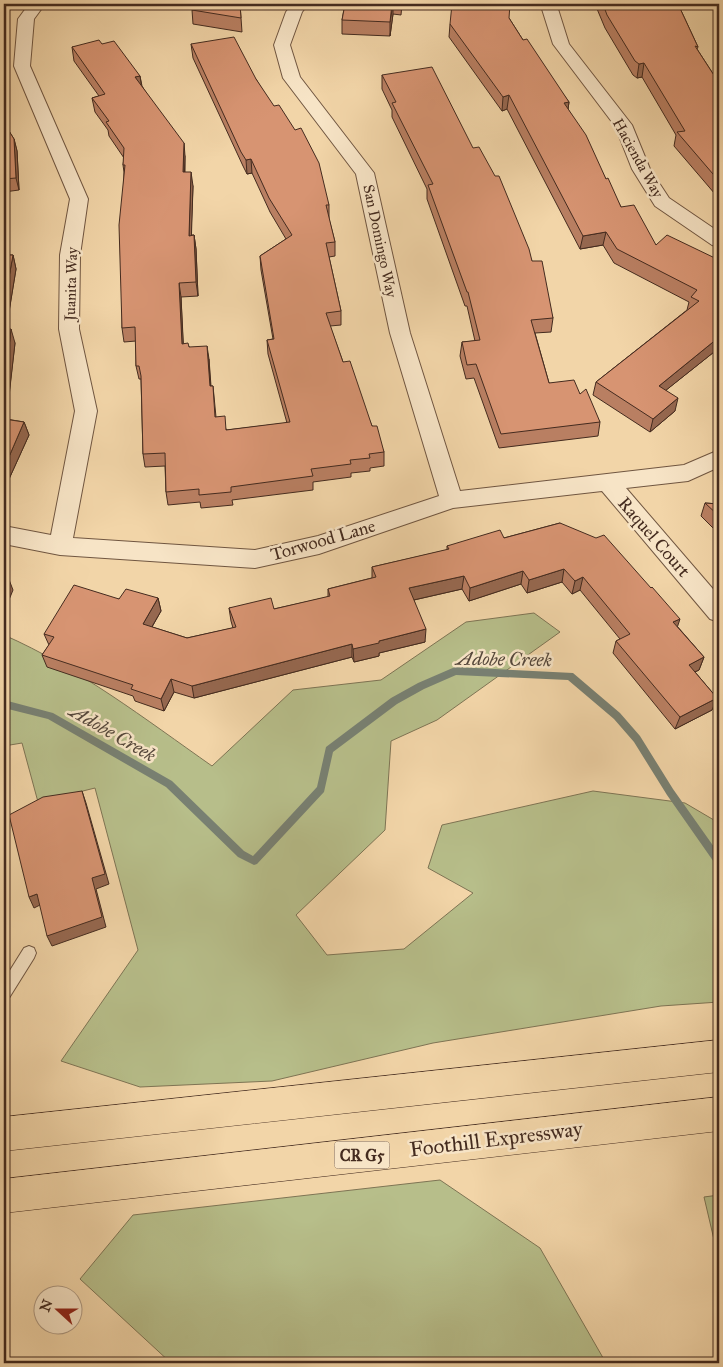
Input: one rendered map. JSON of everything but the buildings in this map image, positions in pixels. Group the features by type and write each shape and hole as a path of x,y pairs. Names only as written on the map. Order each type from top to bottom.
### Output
{"highway":[{"path":"4,1134 719,1056"},
{"name":"Foothill Expressway","path":"4,1196 719,1114"}],"street":[{"name":"Juanita Way","path":"36,4 26,20 22,66 79,199 70,256 69,329 86,411 60,546"},
{"name":"San Domingo Way","path":"300,4 294,12 282,45 292,78 365,173 400,333 452,500"},
{"name":"Hacienda Way","path":"551,4 550,10 561,44 623,125 641,168 662,202 719,241"},
{"name":"Torwood Lane","path":"4,535 60,546 254,559 319,545 452,500 608,484 688,473 719,458"},
{"name":"Raquel Court","path":"608,484 719,612"}],"lane":[{"path":"4,993 29,953"}],"green space":[{"path":"534,613 560,632 437,720 391,741 385,830 296,915 327,955 404,949 473,893 428,868 442,825 593,791 685,803 719,823 719,1002 661,1006 433,1043 272,1081 140,1087 61,1061 138,950 95,788 38,802 22,743 4,746 4,635 59,663 111,695 212,766 293,690 381,680 466,622"},
{"path":"440,1180 540,1248 606,1363 171,1363 80,1279 133,1215"},
{"path":"719,1195 719,1261 704,1197"}],"waterway":[{"name":"Adobe Creek","path":"4,704 50,716 169,784 241,854 254,861 321,789 329,750 394,701 421,686 455,671 570,676 617,716 637,739 670,792 719,862"}]}
